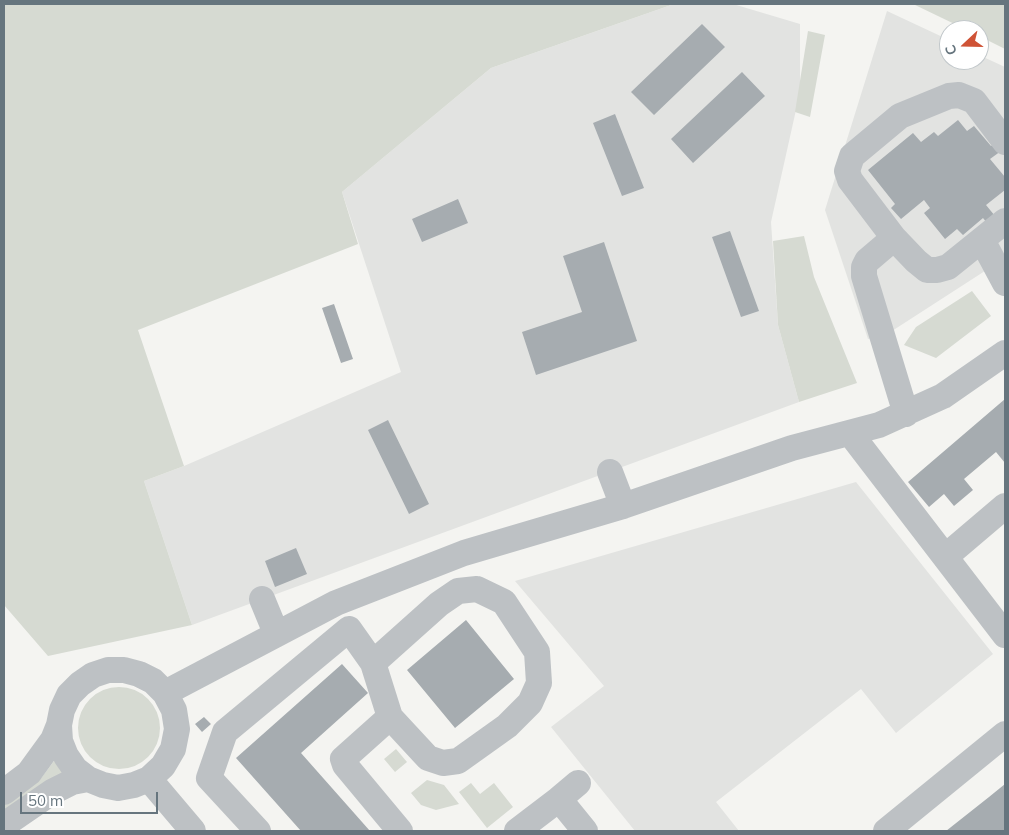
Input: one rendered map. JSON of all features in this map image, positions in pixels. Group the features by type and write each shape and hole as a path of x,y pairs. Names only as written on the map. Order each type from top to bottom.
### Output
{"street":[{"path":"1005,142 974,101 959,95 930,102 900,116 852,156 847,171 850,180 894,238 927,270 938,270 948,267 1005,221"},
{"path":"894,238 867,261 864,267 864,276 906,414"},
{"path":"982,240 1005,283"},
{"path":"165,693 276,632 336,603 464,553 623,506 792,448 879,425 943,396 1005,353"},
{"path":"850,433 1005,635"},
{"path":"610,472 623,506"},
{"path":"945,557 1005,506"},
{"path":"464,553 477,589"},
{"path":"336,603 349,628 373,662 390,717 428,758 443,763 458,761 507,726 530,703 539,683 537,652 504,602 477,589 458,591 439,604 373,662"},
{"path":"262,599 276,632"},
{"path":"258,831 209,778 225,732 349,628"},
{"path":"4,792 29,773 53,740 62,710 69,695 93,675 108,670 124,670 154,681 165,693 174,710 177,730 173,749 163,766 149,779 134,785 118,788 102,785 88,779 75,769 66,756 60,741 59,725"},
{"path":"390,717 343,759 345,765 400,831"},
{"path":"886,831 1005,734"},
{"path":"4,825 52,792 72,782 88,779"},
{"path":"149,779 193,831"},
{"path":"517,831 568,791 585,831"}],"shaded area":[{"path":"4,4 674,4 491,68 342,192 358,244 138,330 184,466 144,481 192,625 48,656 4,605"},
{"path":"674,4 733,4 800,24 800,92 771,222 778,325 799,402 192,625 144,481 184,466 401,372 342,192 491,68"},
{"path":"913,4 1005,4 1005,49 989,41 989,20 946,20"},
{"path":"887,11 939,35 939,70 989,70 989,60 1005,67 1005,258 892,331 868,339 825,210"},
{"path":"808,31 825,35 810,117 795,112"},
{"path":"804,236 814,277 857,383 799,402 778,325 773,241"},
{"path":"972,291 991,316 936,358 904,345 916,327"},
{"path":"856,482 993,654 896,733 861,689 716,802 739,831 635,831 551,727 604,686 515,581"},
{"path":"119,687 135,690 148,699 157,712 160,728 157,744 148,757 135,766 119,769 103,766 90,757 81,744 78,728 81,712 90,699 103,690"},
{"path":"396,749 407,762 395,772 384,759"},
{"path":"57,757 71,775 4,816 4,805 42,777"},
{"path":"427,780 444,785 459,804 436,810 421,805 411,793"},
{"path":"471,783 480,794 494,783 513,807 487,828 459,792"}],"building":[{"path":"702,24 725,47 654,115 631,92"},
{"path":"742,72 765,96 693,163 671,139"},
{"path":"615,114 644,188 622,196 593,123"},
{"path":"958,120 967,131 974,126 991,146 995,143 1001,151 990,159 1005,177 1005,190 986,205 995,216 987,223 983,218 963,235 957,229 945,239 924,213 930,208 924,200 901,219 891,208 895,204 868,170 913,133 921,142 934,132 938,136"},
{"path":"458,199 468,223 422,242 412,219"},
{"path":"730,231 759,311 741,317 712,237"},
{"path":"604,242 637,341 536,375 522,332 582,312 563,256"},
{"path":"334,304 353,359 341,363 322,308"},
{"path":"1005,399 1005,463 996,452 964,479 973,490 954,506 944,494 929,507 908,482"},
{"path":"388,420 429,504 409,514 368,430"},
{"path":"296,548 307,574 275,587 265,561"},
{"path":"466,620 514,679 455,728 407,670"},
{"path":"342,664 368,693 301,753 370,831 301,831 236,758"},
{"path":"204,717 211,724 202,732 195,724"},
{"path":"1005,784 1004,831 946,831 989,797"}]}
